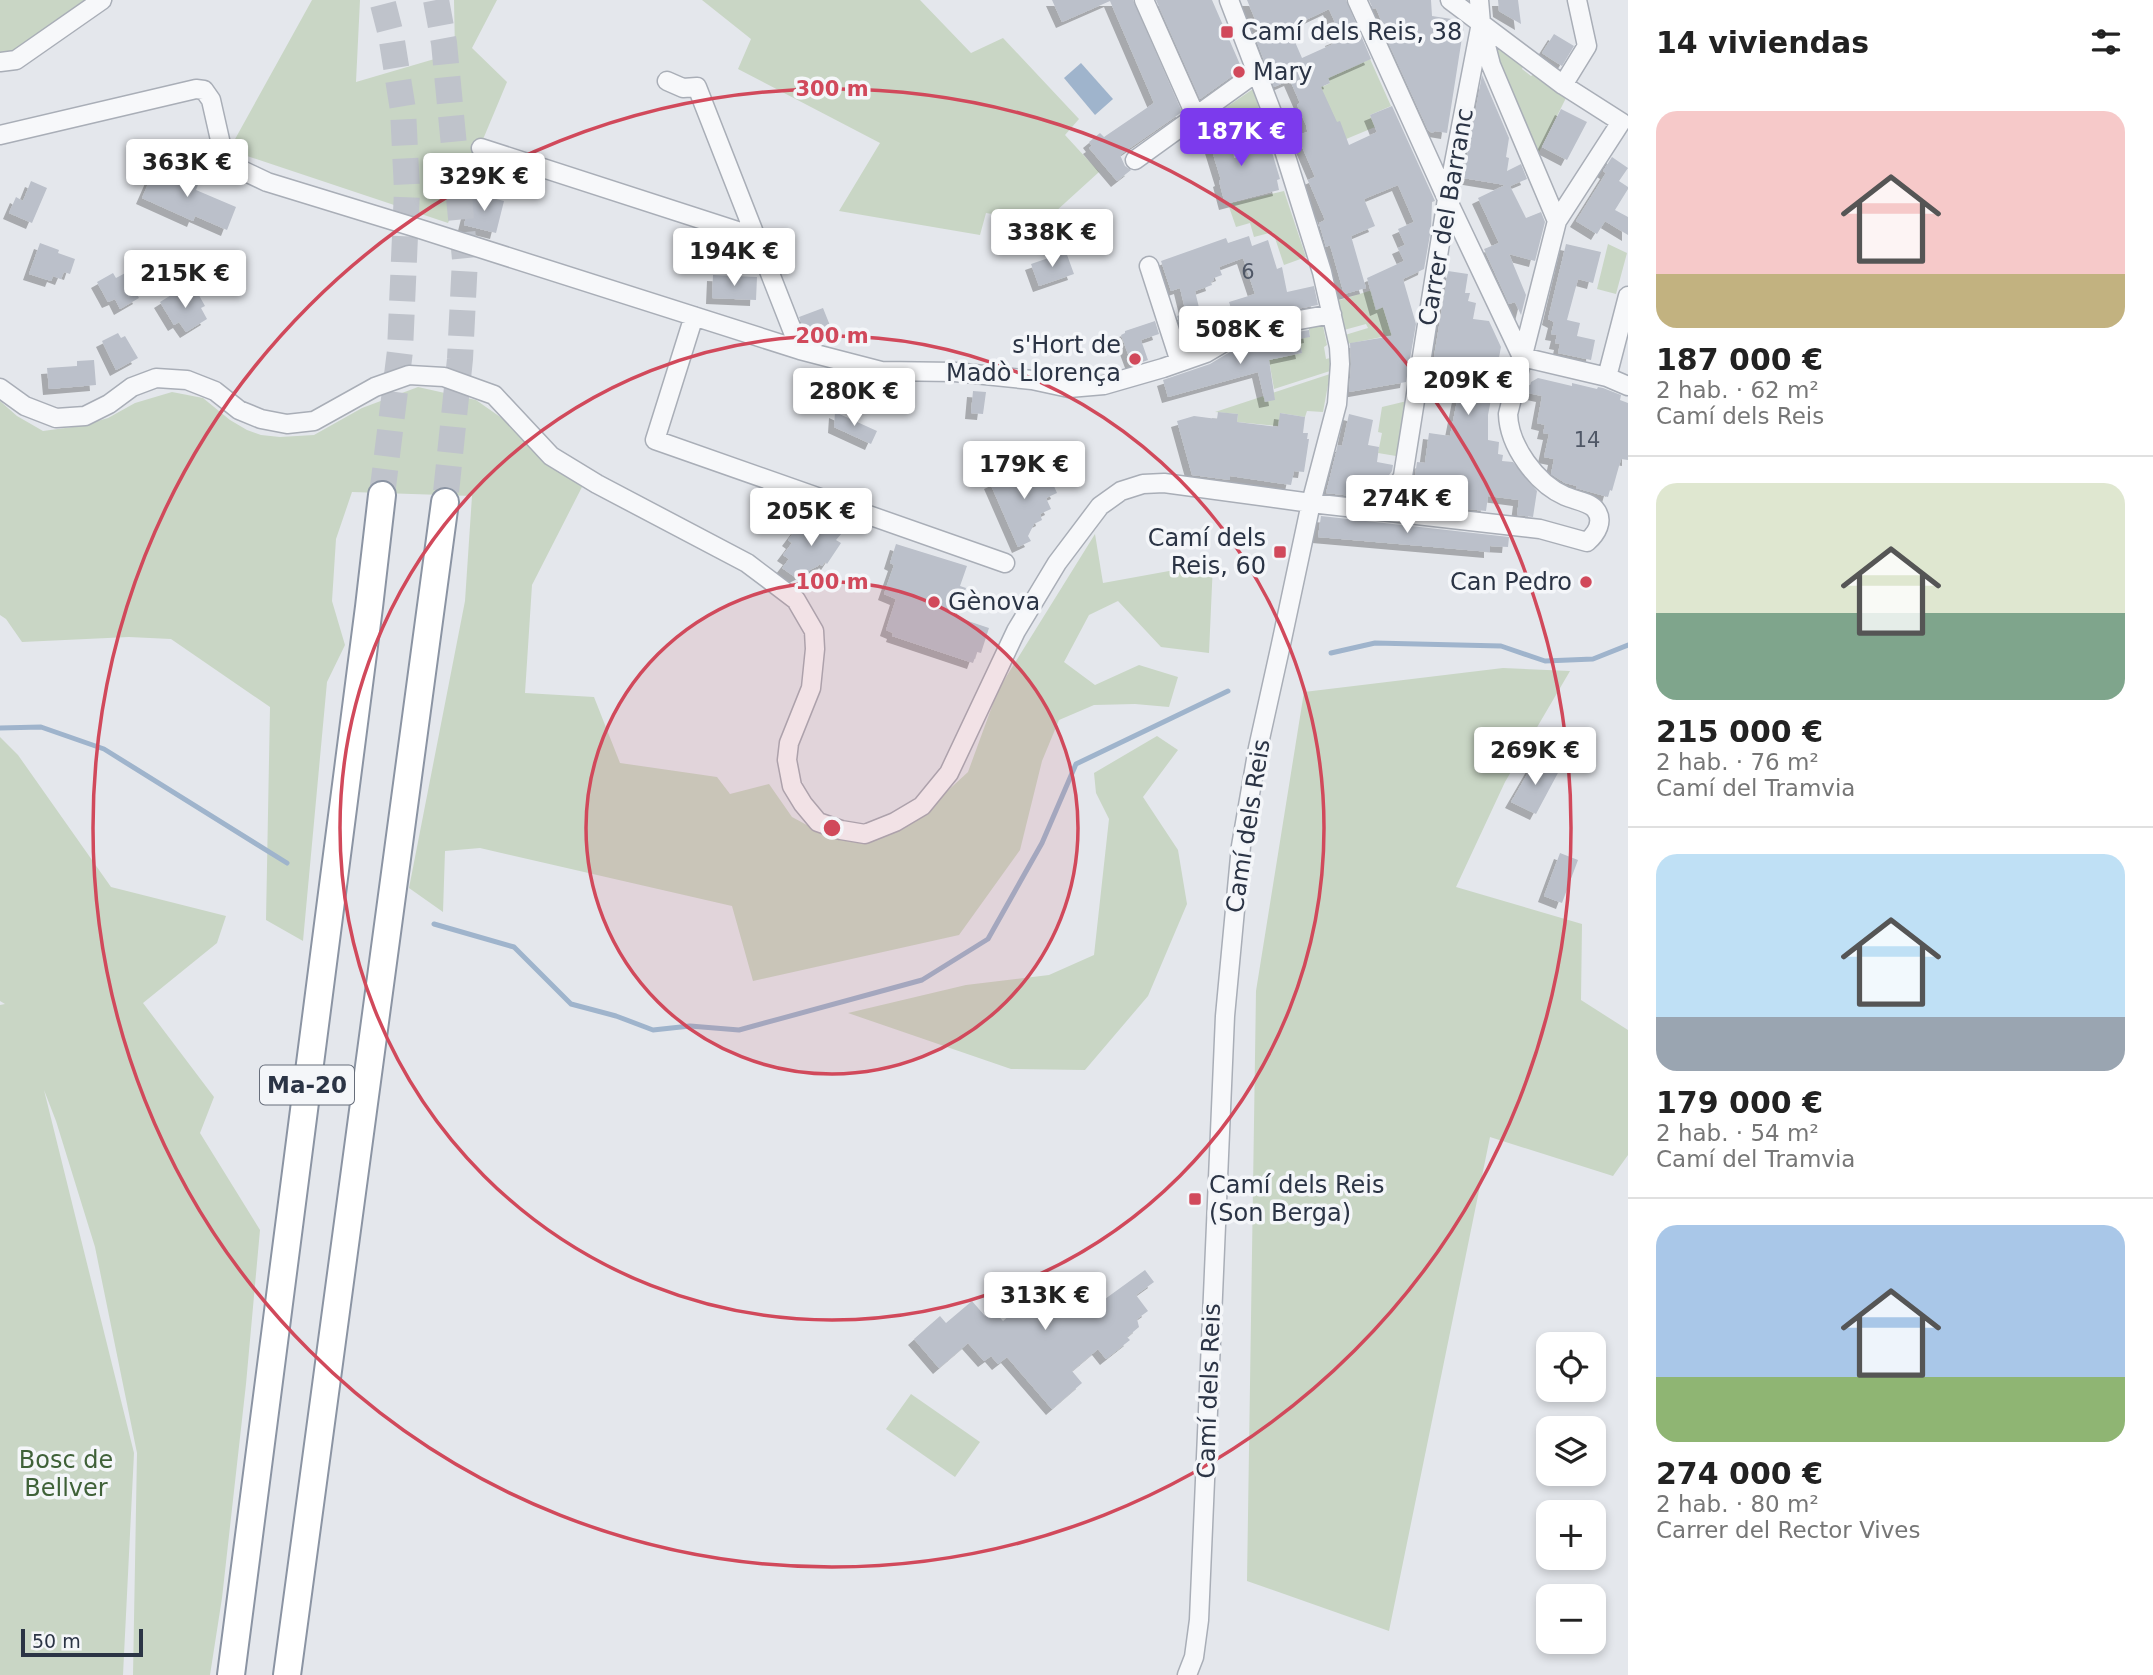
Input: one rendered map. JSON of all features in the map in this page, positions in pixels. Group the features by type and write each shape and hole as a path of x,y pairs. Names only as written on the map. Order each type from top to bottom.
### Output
{"highway":[{"name":"Ma-20","path":"231,1675 382,495"},
{"name":"Ma-20","path":"287,1675 445,502"}],"street":[{"path":"0,62 16,60 102,0"},
{"path":"1144,0 1196,117"},
{"name":"Camí dels Reis","path":"1187,1675 1194,1657 1199,1609 1225,1016 1241,845 1258,748 1311,503 1337,404 1340,364 1332,314 1306,220 1273,115 1228,0"},
{"path":"1357,0 1522,357"},
{"path":"0,388 25,406 56,418 85,416 109,404 132,387 156,378 187,380 215,391 239,410 261,419 287,424 314,422 375,387 409,375 444,377 494,395 551,456 597,484 747,563 796,600 814,631 815,649 811,688 789,743 787,760 792,786 818,822 865,834 895,822 922,806 949,773 1016,631 1057,562 1100,506 1121,491 1143,484 1164,483 1540,529 1587,542 1595,534 1599,527 1599,517 1594,508 1564,496 1548,485 1525,459 1511,434 1508,414 1557,221 1624,122 1563,85 1450,0"},
{"name":"Carrer del Barranc","path":"1386,511 1403,476 1447,199 1481,23 1479,0"},
{"path":"1563,85 1587,46 1577,0"},
{"path":"1481,23 1491,65 1557,221"},
{"path":"1135,160 1257,72"},
{"path":"667,81 683,88 697,87 800,350"},
{"path":"0,135 196,89 204,90 211,100 225,162 257,177 800,350 881,371 955,372 1032,380 1069,388 1104,384 1206,353 1245,330 1332,314"},
{"path":"481,148 757,237"},
{"path":"1149,266 1180,362"},
{"path":"1607,377 1628,296"},
{"path":"694,316 655,440 1005,563"},
{"path":"1522,357 1607,377 1628,386"},
{"path":"1335,506 1378,497 1403,476"}],"green space":[{"path":"0,0 113,0 0,65"},
{"path":"312,0 360,0 356,82 455,53 454,0 497,0 472,48 507,82 448,223 229,150"},
{"path":"702,0 920,0 971,53 1003,38 1079,119 1065,135 1099,172 1044,222 986,213 980,235 839,211 880,143 738,69 751,39"},
{"path":"1500,46 1524,64 1522,69 1531,76 1537,72 1567,96 1539,152 1495,55"},
{"path":"1370,59 1391,106 1370,115 1375,127 1339,142 1340,122 1331,125 1320,97 1321,81 1324,86 1330,83 1328,78"},
{"path":"1253,89 1269,142 1220,156 1230,129 1219,131 1215,115"},
{"path":"1284,191 1306,257 1284,265 1273,232 1254,237 1250,223 1236,227 1228,204"},
{"path":"1608,244 1627,253 1616,294 1597,289"},
{"path":"1382,287 1376,309 1383,307 1392,335 1347,344 1345,335 1368,328 1366,324 1344,330 1337,301"},
{"path":"1322,321 1327,345 1324,347 1326,359 1330,358 1330,371 1274,389 1269,360 1302,353 1299,339 1310,336 1308,324"},
{"path":"1330,374 1323,412 1307,411 1305,417 1280,413 1288,427 1237,422 1238,414 1215,412"},
{"path":"418,387 476,400 506,421 531,449 582,487 532,585 525,693 594,697 620,763 717,777 730,794 769,784 792,817 831,838 863,840 930,807 968,772 998,690 1095,534 1103,583 1213,563 1209,653 1161,647 1118,601 1089,615 1064,662 1095,685 1139,665 1178,677 1169,707 1094,705 1059,720 1042,761 1020,850 959,935 753,981 732,906 480,848 445,851 443,912 409,888 465,601 472,496 352,492 336,539 332,601 345,645 327,682 303,941 266,920 270,707 171,639 129,637 22,642 6,619 0,615 0,401 17,416 43,431 80,426 108,418 135,403 172,392 203,398 247,430 280,437 314,435 362,408"},
{"path":"1407,401 1396,456 1378,453 1382,433 1378,432 1382,407"},
{"path":"1503,668 1570,671 1505,782 1456,887 1582,924 1581,1000 1628,1030 1628,1155 1613,1176 1490,1137 1389,1631 1247,1581 1256,991 1304,692"},
{"path":"1157,736 1178,750 1143,797 1178,850 1187,904 1148,996 1085,1070 1011,1069 848,1013 966,985 1049,975 1094,955 1109,819 1096,793 1094,773"},
{"name":"Bosc de Bellver","path":"0,737 18,755 111,887 226,916 217,943 143,1003 214,1097 200,1133 260,1230 222,1598 210,1675 133,1675 137,1453 95,1247 44,1090 134,1453 123,1675 0,1675 0,1005 5,1004 0,1001"},
{"path":"911,1394 980,1442 955,1477 886,1429"}],"water":[{"path":"1081,63 1113,99 1095,115 1064,78"}],"building":[{"path":"1052,0 1133,0 1182,112 1120,155 1125,166 1131,170 1117,181 1089,148 1092,146 1089,142 1100,133 1104,137 1154,103 1110,1 1062,22"},
{"path":"1156,0 1212,0 1242,69 1200,99"},
{"path":"1247,0 1346,0 1371,59 1328,78 1330,83 1321,87 1337,122 1340,121 1349,145 1377,132 1370,115 1392,106 1435,201 1432,202 1431,229 1424,269 1403,279 1416,324 1406,382 1349,392 1350,343 1392,336 1383,307 1376,310 1367,278 1404,261 1398,248 1405,245 1398,229 1414,222 1398,185 1364,199 1375,226 1351,236 1366,288 1344,294 1330,245 1326,247 1319,223 1325,220 1308,180 1315,177 1297,135 1308,132 1297,105 1300,103 1290,80 1274,87 1254,34 1260,31","holes":["1329,9 1341,36 1331,40 1333,44 1302,58 1289,28"]},
{"path":"1369,0 1431,0 1432,16 1458,20 1464,25 1447,133 1432,133 1428,130 1383,31 1385,30 1376,8 1373,9"},
{"path":"1498,0 1518,0 1521,24 1499,11"},
{"path":"1554,34 1574,46 1562,66 1542,53"},
{"path":"1482,75 1509,138 1507,171 1521,164 1527,179 1510,186 1526,218 1541,212 1545,222 1535,261 1509,254 1526,295 1521,315 1515,302 1509,304 1484,249 1499,243 1478,198 1505,185 1463,178"},
{"path":"1561,109 1587,122 1567,160 1542,147"},
{"path":"1215,116 1219,131 1230,129 1234,158 1271,149 1280,179 1277,180 1279,190 1225,204 1219,181 1221,180 1204,125"},
{"path":"1612,157 1628,168 1619,181 1628,189 1615,210 1628,217 1628,235 1605,221 1597,234 1576,221 1606,173 1603,171"},
{"path":"156,166 198,185 196,190 236,207 227,230 195,216 193,221 142,198"},
{"path":"31,181 47,188 32,223 9,213 16,197 23,201"},
{"path":"472,193 504,201 496,233 464,225"},
{"path":"1249,236 1252,246 1268,240 1277,269 1282,267 1287,292 1314,286 1318,305 1243,319 1221,331 1188,339 1187,334 1183,335 1177,316 1186,313 1180,288 1171,291 1161,261 1226,238 1228,243","holes":["1243,258 1255,294 1229,302 1231,308 1201,316 1195,291 1212,285 1214,278 1222,275 1219,267"]},
{"path":"40,243 75,259 70,274 64,272 61,279 53,276 51,281 29,274"},
{"path":"1566,244 1601,252 1593,283 1578,279 1567,320 1580,323 1577,336 1595,340 1591,360 1558,353 1560,344 1555,343 1557,335 1551,334 1554,322 1548,319"},
{"path":"1066,252 1074,274 1039,286 1031,264"},
{"path":"131,270 138,284 133,286 139,298 120,309 115,299 108,302 97,282 113,273 116,278"},
{"path":"1448,271 1468,274 1465,293 1470,293 1468,301 1476,303 1473,319 1489,321 1501,347 1488,415 1488,440 1499,442 1498,454 1503,455 1502,461 1513,462 1537,491 1533,517 1517,515 1519,500 1488,496 1486,511 1411,503 1417,462 1425,463 1429,433 1450,436 1461,381 1431,375"},
{"path":"713,275 757,277 756,300 712,298"},
{"path":"196,290 205,306 201,308 207,319 186,332 179,322 174,325 160,302 176,292 181,300"},
{"path":"823,308 833,333 808,340 799,317"},
{"path":"1155,321 1159,334 1141,340 1148,360 1134,365 1121,335 1125,331"},
{"path":"1309,330 1310,337 1299,339 1302,353 1269,360 1275,400 1265,402 1258,372 1168,397 1163,380 1210,364 1235,349 1265,340 1264,338"},
{"path":"118,333 121,338 125,336 138,358 116,370 102,341"},
{"path":"94,360 96,385 49,389 47,368 77,366 77,361"},
{"path":"1538,378 1572,386 1572,383 1603,388 1621,395 1620,400 1628,403 1628,460 1621,459 1608,497 1576,488 1577,486 1565,483 1551,474 1554,459 1544,457 1549,434 1543,433 1545,425 1537,423 1542,396 1528,393 1531,382"},
{"path":"973,391 986,392 983,414 971,413"},
{"path":"835,412 877,431 871,444 834,427"},
{"path":"1218,412 1238,414 1237,422 1278,427 1280,413 1305,417 1303,433 1308,433 1309,439 1304,472 1294,471 1291,485 1230,476 1230,480 1192,475 1177,421 1194,416 1217,419"},
{"path":"1349,414 1373,420 1368,445 1379,447 1377,462 1393,465 1383,483 1361,497 1326,493 1338,445 1342,446"},
{"path":"1046,468 1057,493 1046,498 1051,509 1040,514 1042,520 1034,524 1028,536 1031,541 1018,547 990,483 1018,470 1022,478"},
{"path":"1321,516 1509,537 1508,547 1490,546 1490,552 1318,537"},
{"path":"814,519 822,525 825,521 842,533 836,540 841,543 827,564 819,564 795,577 782,568 789,559 783,555 792,543 788,540 797,528 805,531"},
{"name":"Gènova","path":"896,544 967,566 960,586 966,588 956,617 989,628 981,653 977,652 973,663 892,636 893,633 886,630 896,599 884,594 894,565 890,563"},
{"path":"1536,759 1559,771 1536,814 1511,802"},
{"path":"1560,853 1578,860 1562,903 1544,896"},
{"path":"1145,1270 1154,1282 1136,1295 1148,1311 1137,1319 1139,1327 1127,1337 1130,1340 1106,1359 1098,1349 1072,1371 1082,1383 1052,1409 1007,1357 998,1364 991,1356 984,1361 968,1343 939,1368 914,1339 940,1316 946,1323 972,1301 985,1316 992,1309 1003,1321 1059,1273 1082,1280 1088,1275 1105,1299"}],"waterway":[{"path":"1331,653 1375,643 1501,646 1545,661 1593,659 1628,645"},
{"path":"434,924 514,947 571,1004 616,1016 653,1030 690,1026 739,1030 922,980 988,939 1042,843 1076,764 1228,691"},
{"path":"0,728 41,727 104,749 287,863"}],"tunnel":[{"path":"382,0 391,35 403,110 407,190 400,351 382,495"},
{"path":"436,0 444,43 465,259 460,359 445,502"}],"place":[{"name":"Camí dels Reis, 38","path":"1227,32"},
{"name":"Mary","path":"1239,72"},
{"name":"s'Hort de Madò Llorença","path":"1135,359"},
{"name":"Camí dels Reis, 60","path":"1280,552"},
{"name":"Can Pedro","path":"1586,582"},
{"name":"Gènova","path":"934,602"},
{"name":"Camí dels Reis (Son Berga)","path":"1195,1199"}]}
